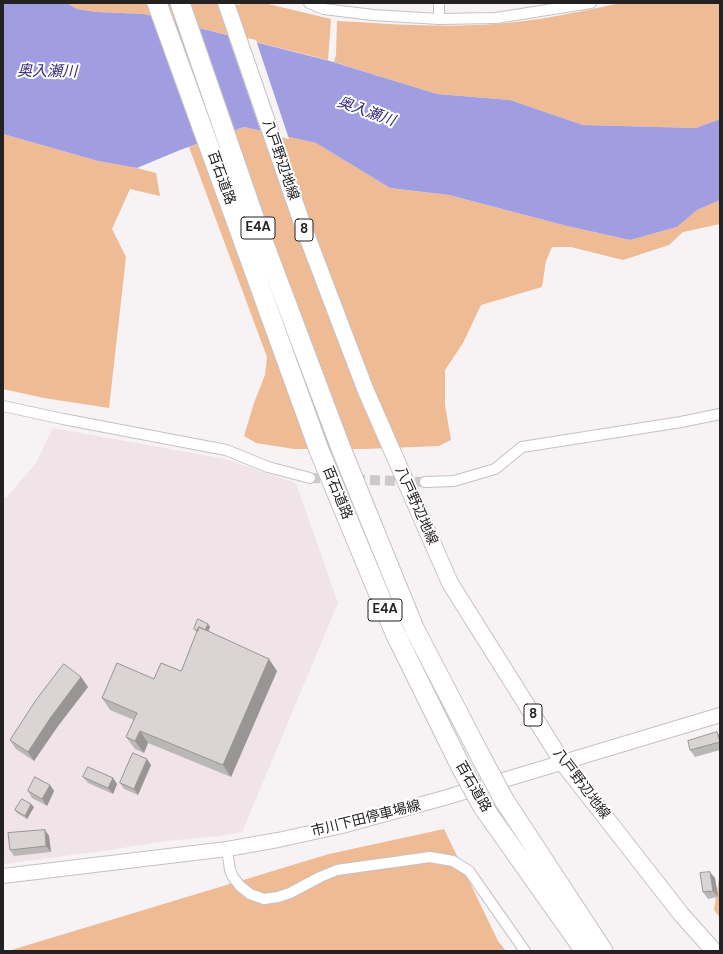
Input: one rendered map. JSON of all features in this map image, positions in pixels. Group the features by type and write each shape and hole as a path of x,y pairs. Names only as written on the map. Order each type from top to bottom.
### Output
{"highway":[{"name":"百石道路","path":"157,3 319,450 395,634 461,767 483,807 585,951"},
{"name":"百石道路","path":"180,3 254,217 342,451 414,628 504,800 603,951"}],"main road":[{"name":"八戸野辺地線","path":"226,3 302,223 366,391 450,584 563,763 680,914 714,951"},
{"name":"市川下田停車場線","path":"3,876 227,849 342,826 444,798 720,716"}],"street":[{"path":"309,3 324,9 366,14 439,19 496,18 591,3"},
{"path":"439,3 439,19"},
{"path":"3,406 226,450 268,467 310,478"},
{"path":"425,482 454,481 495,469 522,447 682,422 720,414"},
{"path":"227,849 230,870 233,877 240,886 250,894 264,899 290,893 337,870 430,857 453,861 469,871 525,951"}],"shaded area":[{"path":"67,3 230,3 239,5 241,3 264,3 331,19 328,60 144,14 97,12 77,9"},
{"path":"621,3 720,3 720,119 696,128 583,125 510,100 437,94 334,62 336,55 337,21 436,26 511,23 574,13"},
{"path":"244,127 316,143 390,188 449,195 567,226 630,240 677,227 697,210 720,200 720,224 683,232 669,245 623,260 571,247 552,247 546,261 542,287 481,305 463,343 445,370 445,405 451,440 439,446 365,449 294,449 256,443 244,436 254,403 265,375 267,357 189,147"},
{"path":"3,134 98,161 156,173 160,196 130,189 112,229 126,257 109,408 44,398 3,389"},
{"path":"53,428 225,459 296,483 338,603 242,832 3,864 3,498 7,497 36,463"},
{"path":"444,829 498,941 506,951 8,951 329,854"},
{"path":"720,872 720,918 714,910"}],"water":[{"name":"奥入瀬川","path":"3,3 67,3 77,9 97,12 144,14 330,61 437,94 510,100 583,125 696,128 720,119 720,200 697,210 677,227 630,240 567,226 449,195 390,188 316,143 244,127 180,150 137,168 98,161 3,134"}],"pier":[{"path":"227,33 256,40 289,139 261,132"}],"building":[{"path":"198,619 208,624 205,630 199,627 198,631 194,629"},
{"path":"199,627 269,659 223,765 140,731 135,741 126,737 137,713 102,698 117,663 154,679 161,663 181,671"},
{"path":"64,664 81,677 51,717 28,752 10,740 36,700"},
{"path":"717,732 720,742 690,750 688,741"},
{"path":"133,753 147,759 134,789 120,783"},
{"path":"88,767 113,778 108,788 83,777"},
{"path":"35,777 50,785 42,799 28,791"},
{"path":"22,799 31,804 25,816 15,810"},
{"path":"45,830 46,846 10,850 8,833"},
{"path":"710,872 713,891 703,892 700,873"}],"tunnel":[{"path":"310,478 425,482"}]}
